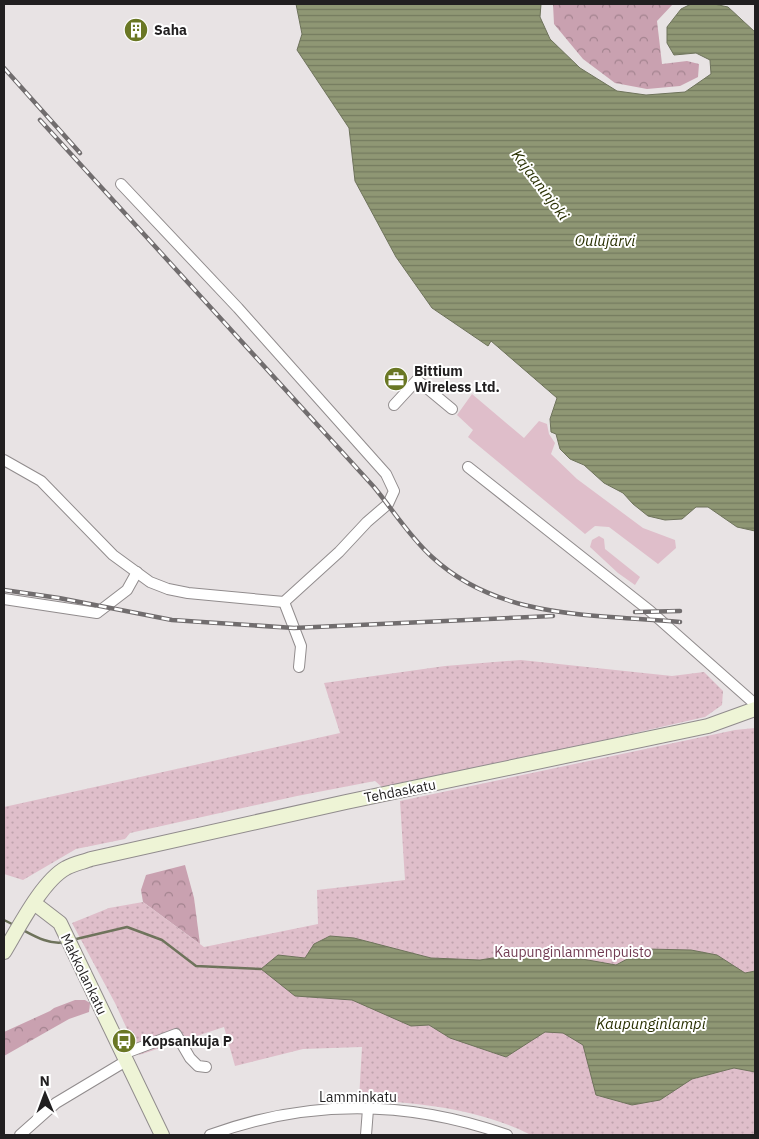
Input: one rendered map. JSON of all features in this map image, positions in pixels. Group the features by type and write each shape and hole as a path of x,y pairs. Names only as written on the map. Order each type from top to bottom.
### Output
{"street":[{"path":"4,460 41,481 113,554 150,582 168,589 188,593 284,602 388,504 394,491 386,474 238,308 121,184"},
{"path":"394,405 416,380 452,409"},
{"path":"468,467 655,615 755,704"},
{"path":"4,598 97,612 127,590 137,572"},
{"path":"284,602 301,646 299,667"},
{"name":"Tehdaskatu","path":"4,952 34,903 50,883 65,869 91,859 346,802 708,726 755,709"},
{"name":"Makkolankatu","path":"34,903 60,923 162,1135"},
{"path":"20,1135 56,1103 124,1058 176,1034 190,1058 198,1066 206,1067"},
{"name":"Lamminkatu","path":"210,1135 239,1124 294,1113 332,1108 414,1112 448,1118 507,1135"},
{"path":"366,1135 368,1109"}],"green space":[{"path":"553,4 673,4 657,21 662,64 687,61 699,64 698,77 680,86 647,89 615,83 583,59 554,24"},
{"path":"472,394 524,438 539,421 547,424 549,434 555,443 551,454 577,479 643,528 675,540 676,548 658,564 609,527 595,526 585,534 468,437 473,430 457,415"},
{"path":"599,536 604,539 605,549 640,577 635,585 618,573 590,547 592,540"},
{"path":"521,660 672,676 704,672 723,691 722,705 705,717 538,755 382,787 375,781 297,796 130,833 125,839 76,849 23,880 4,874 4,807 340,733 324,683 445,666"},
{"name":"Kaupunginlammenpuisto","path":"755,728 755,1135 531,1135 490,1119 447,1108 359,1099 362,1047 303,1049 235,1066 224,1027 139,1055 115,1003 72,923 109,908 143,902 204,947 318,924 317,890 405,880 400,801 735,730"},
{"path":"185,865 194,898 200,944 143,902 141,890 146,875"},
{"path":"75,1000 85,1000 90,1003 89,1012 69,1019 4,1056 4,1032"}],"water":[{"name":"Oulujärvi","path":"296,4 541,4 540,17 550,39 580,68 617,91 646,95 685,92 711,74 710,60 696,53 674,55 667,43 667,27 681,9 691,4 714,4 728,7 755,32 755,531 737,527 708,507 696,507 682,519 665,520 648,516 623,493 604,483 584,465 570,459 560,449 556,434 551,432 550,419 557,398 491,341 488,346 432,308 396,257 355,181 349,128 297,50 302,34"},
{"name":"Kaupunginlampi","path":"330,936 354,938 431,958 480,960 537,951 616,965 646,949 691,950 717,955 745,973 755,971 755,1072 734,1068 692,1079 660,1100 632,1105 596,1095 583,1045 563,1033 545,1032 506,1057 450,1038 429,1025 411,1026 352,1000 295,996 261,969 278,955 305,958 314,944"}],"waterway":[{"path":"4,920 14,925"},
{"path":"72,940 127,927 162,940 196,966 261,969"},
{"path":"23,930 38,938 59,943 65,942"}],"railway":[{"path":"4,68 80,153"},
{"path":"40,120 374,487 409,532 432,557 459,578 487,593 517,603 581,615 680,622"},
{"path":"4,590 59,598 172,620 294,628 553,616"},
{"path":"635,612 680,611"}],"place":[{"name":"Saha","path":"136,30"},
{"name":"Bittium Wireless Ltd.","path":"396,379"},
{"name":"Kopsankuja P","path":"124,1041"}],"water label":[{"name":"Kajaaninjoki","path":"540,185"}]}
